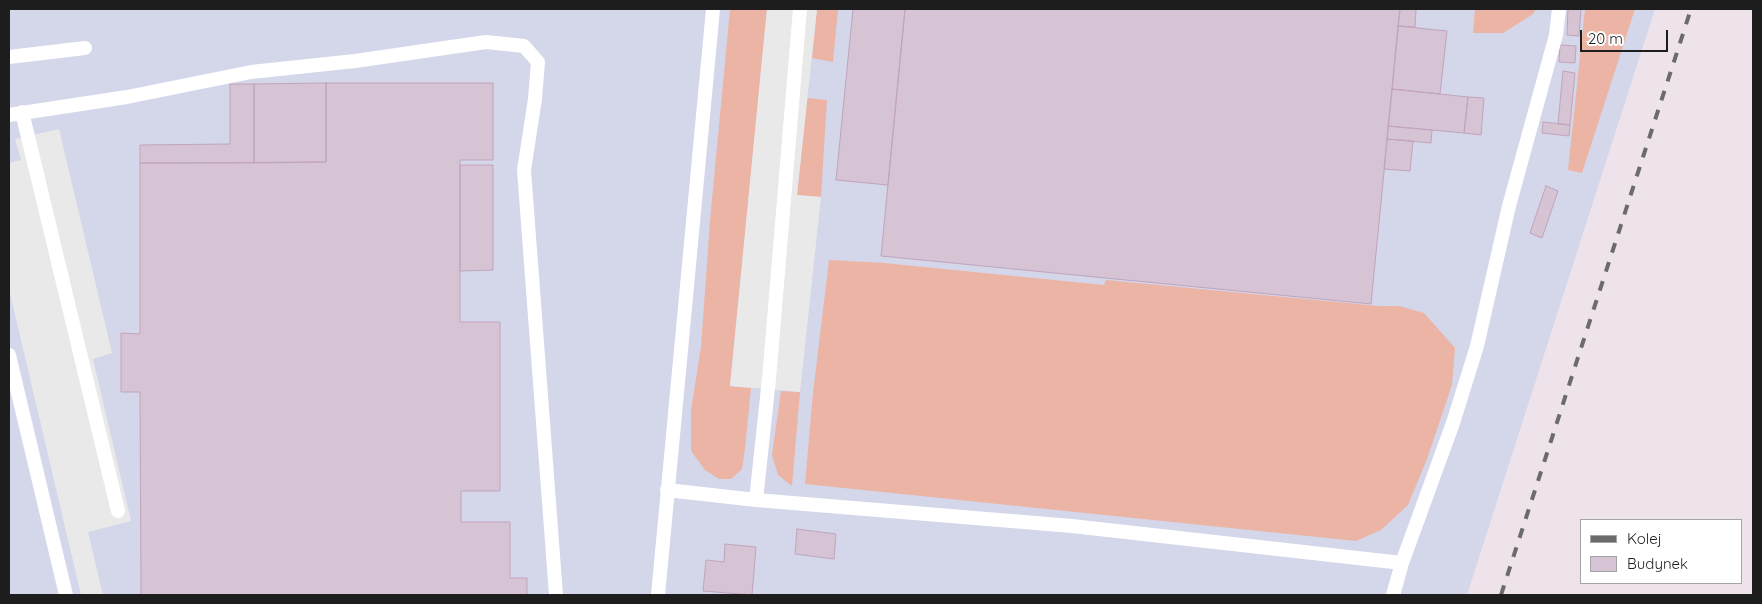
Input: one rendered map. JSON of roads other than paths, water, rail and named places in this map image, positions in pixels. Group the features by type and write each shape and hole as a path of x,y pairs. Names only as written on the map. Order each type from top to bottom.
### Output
{"lane":[{"path":"658,595 704,121 713,9"},
{"path":"756,500 769,378 800,9"},
{"path":"1393,595 1402,563 1453,423 1477,346 1508,206 1556,34 1559,9"},
{"path":"118,511 16,114 127,97 251,72 355,61 486,42 524,46 538,62 535,99 524,170 556,595"},
{"path":"9,57 85,48"},
{"path":"9,355 66,595"},
{"path":"667,490 756,500 1072,526 1402,563"}],"railway":[{"path":"1501,595 1691,9"}]}
